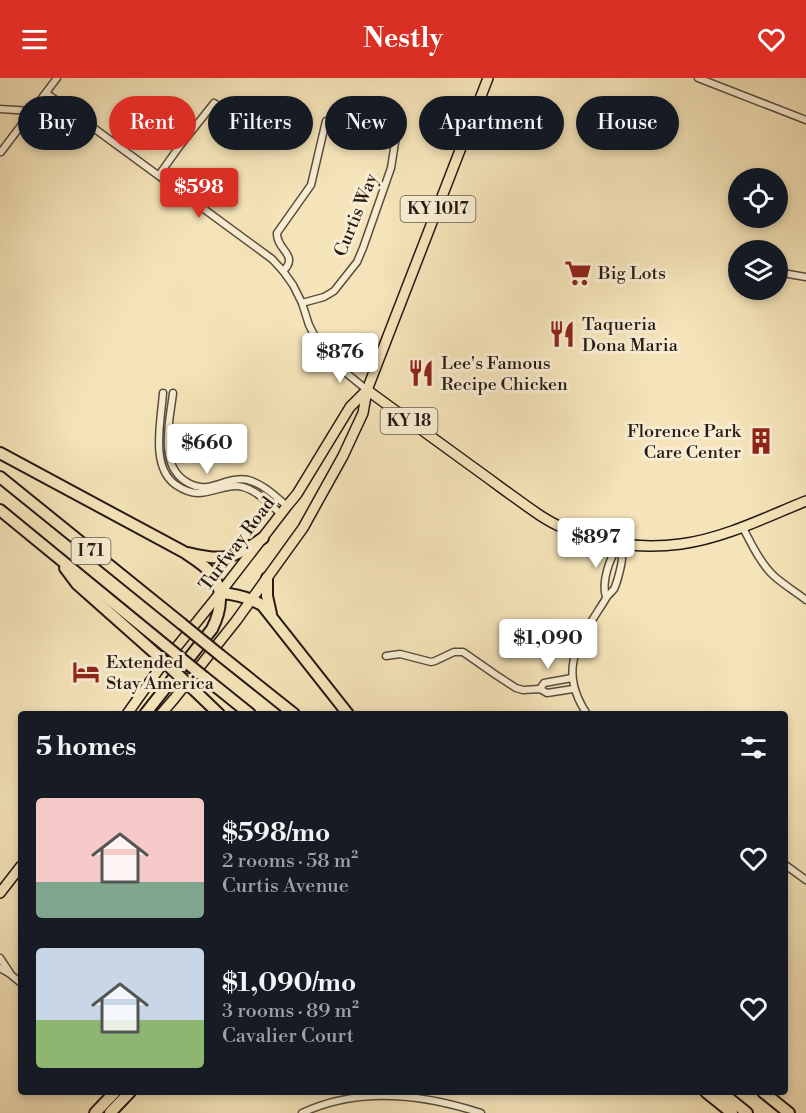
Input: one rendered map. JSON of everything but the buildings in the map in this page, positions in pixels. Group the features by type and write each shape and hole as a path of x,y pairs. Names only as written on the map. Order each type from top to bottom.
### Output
{"highway":[{"path":"0,453 184,552 210,572 218,585 220,593 218,618 212,629 147,711"},
{"name":"I 71","path":"0,477 290,711"},
{"name":"I 71","path":"0,510 246,711"},
{"path":"184,552 202,556 230,557 263,538"},
{"path":"56,555 77,584 216,711"},
{"path":"267,578 267,596 271,617"},
{"path":"220,593 243,596 262,605 346,711"},
{"path":"95,1113 112,1095"},
{"path":"110,1113 127,1095"},
{"path":"710,1095 732,1113"},
{"path":"725,1095 747,1113"},
{"path":"767,1095 789,1113"}],"main road":[{"name":"Turfway Road","path":"164,711 229,630 303,528 344,456 363,413 367,390 488,78"},
{"name":"Turfway Road","path":"129,711 159,669 297,494 350,407 367,390"},
{"name":"KY 18","path":"367,390 542,516 581,534 618,544 652,546 682,544 712,537 806,501"},
{"path":"0,893 18,870"}],"street":[{"path":"44,96 57,78"},
{"path":"698,78 806,120"},
{"path":"46,93 272,258 293,285 324,354 367,390"},
{"path":"0,108 18,110"},
{"path":"159,175 208,111"},
{"name":"Curtis Way","path":"283,271 290,262 276,239 277,233 311,185 326,121 396,136 391,168 357,262 334,291 324,297 302,303"},
{"path":"1,152 18,130"},
{"path":"788,274 806,277"},
{"path":"163,393 159,452 164,473 171,481 180,488 196,493 232,486 246,488 281,514"},
{"path":"173,393 169,460 183,480 200,487 232,480 245,480 266,489 286,506"},
{"path":"742,526 773,575 806,600"},
{"path":"606,597 603,588 612,556 618,544"},
{"path":"585,711 573,689 573,663 577,648 615,585 622,558 618,544"},
{"path":"386,656 400,654 431,662 454,652 463,652 516,688 540,689 547,693 573,689"},
{"path":"540,689 544,683 572,678"},
{"path":"788,867 806,880"},
{"path":"0,958 10,974"},
{"path":"0,968 18,981"},
{"path":"302,1113 342,1099 381,1095 440,1102 481,1113"}],"place":[{"name":"Big Lots","path":"578,273"},
{"name":"Taqueria Dona Maria","path":"562,334"},
{"name":"Lee's Famous Recipe Chicken","path":"421,373"},
{"name":"Florence Park Care Center","path":"761,441"},
{"name":"Extended Stay America","path":"86,672"}]}
